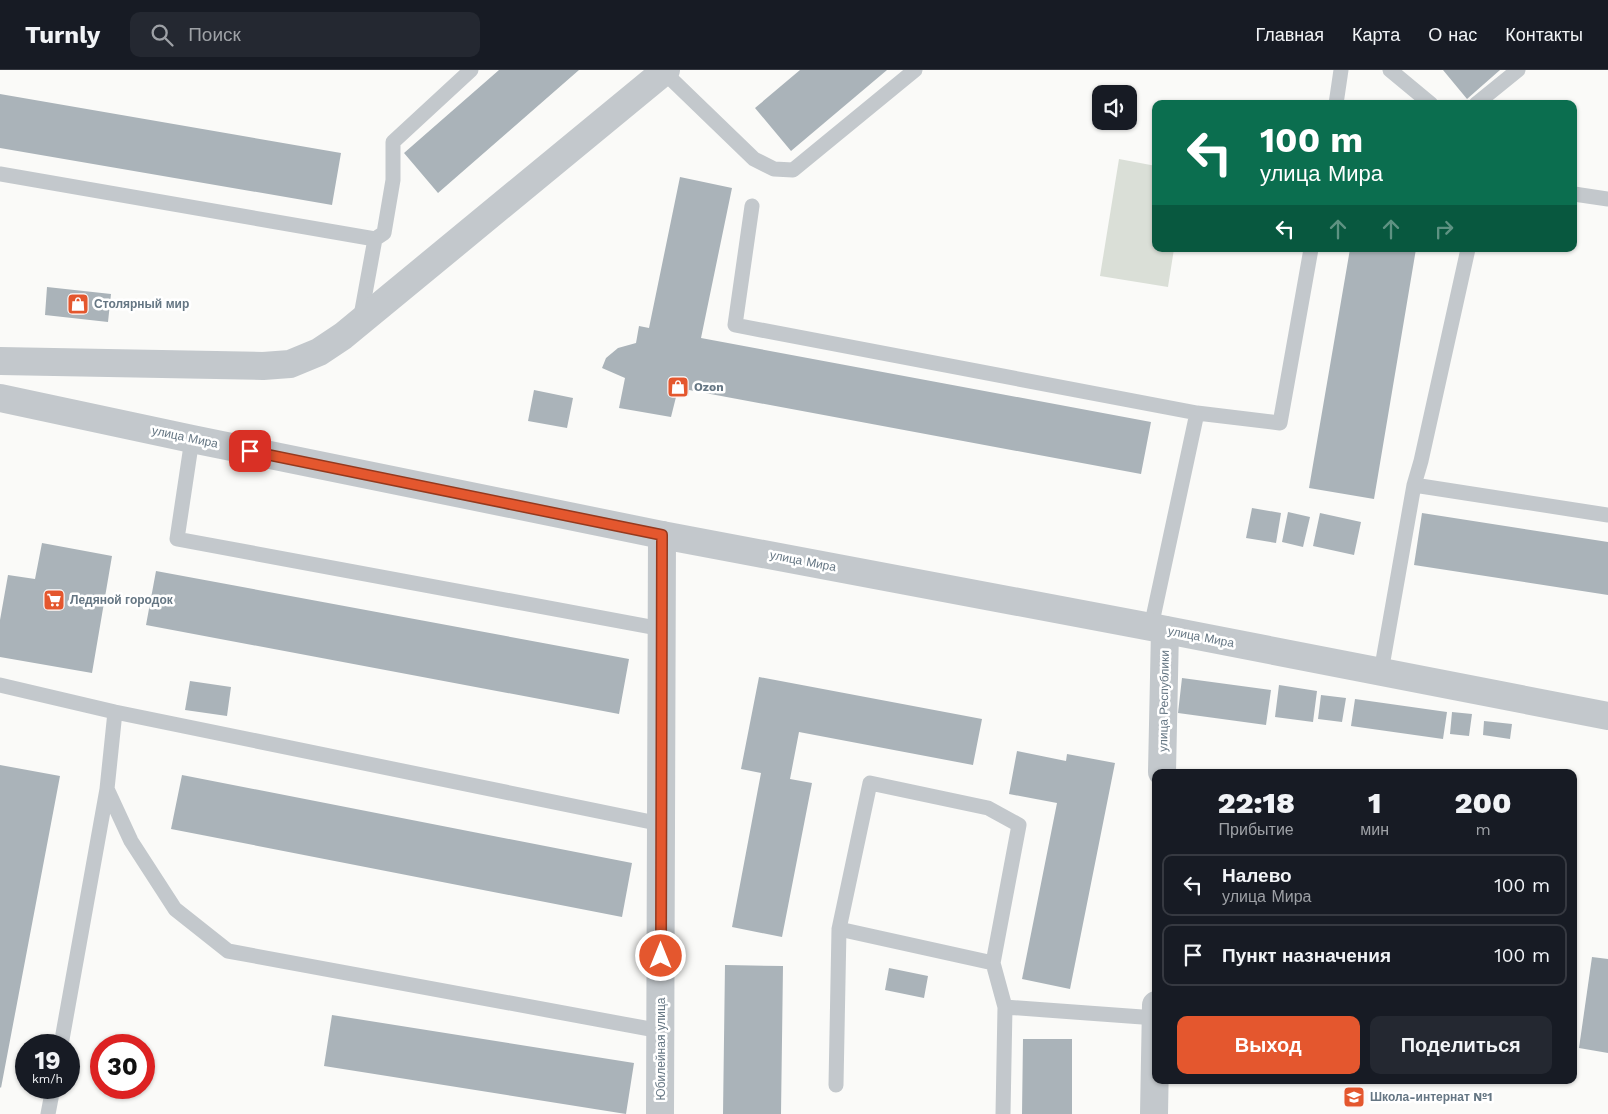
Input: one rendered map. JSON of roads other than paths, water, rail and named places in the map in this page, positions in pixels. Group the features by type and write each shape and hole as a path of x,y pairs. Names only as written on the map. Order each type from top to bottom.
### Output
{"street":[{"path":"0,361 263,366 290,364 319,352 343,336 665,71"},
{"name":"улица Мира","path":"0,398 662,535 1158,628 1608,716"},
{"name":"Юбилейная улица","path":"660,1114 662,535"},
{"name":"улица Республики","path":"1158,628 1162,769"},
{"path":"1154,1114 1155,1084"}],"lane":[{"path":"0,174 374,239 384,233 393,180 393,142 471,70"},
{"path":"665,71 754,159 774,169 793,170 915,70"},
{"path":"1337,100 1341,70"},
{"path":"1390,70 1426,100"},
{"path":"1481,100 1518,70"},
{"path":"1577,194 1608,199"},
{"path":"752,206 734,325 1197,413 1280,423 1310,252"},
{"path":"360,322 374,239"},
{"path":"1381,672 1414,486 1467,252"},
{"path":"1158,628 1197,413"},
{"path":"192,439 177,539 662,630"},
{"path":"1414,486 1608,515"},
{"path":"0,685 115,712 661,824"},
{"path":"63,1034 107,789 115,712"},
{"path":"836,1085 839,929 870,783 988,808 1019,825 993,963 1005,1007 1003,1114"},
{"path":"107,789 131,841 175,909 228,951 661,1031"},
{"path":"839,929 993,963"},
{"path":"1005,1007 1152,1018"},
{"path":"48,1114 51,1099"}],"place":[{"name":"Столярный мир","path":"78,304"},
{"name":"Ozon","path":"678,387"},
{"name":"Ледяной городок","path":"54,600"},
{"name":"Школа-интернат №1","path":"1354,1097"}]}
